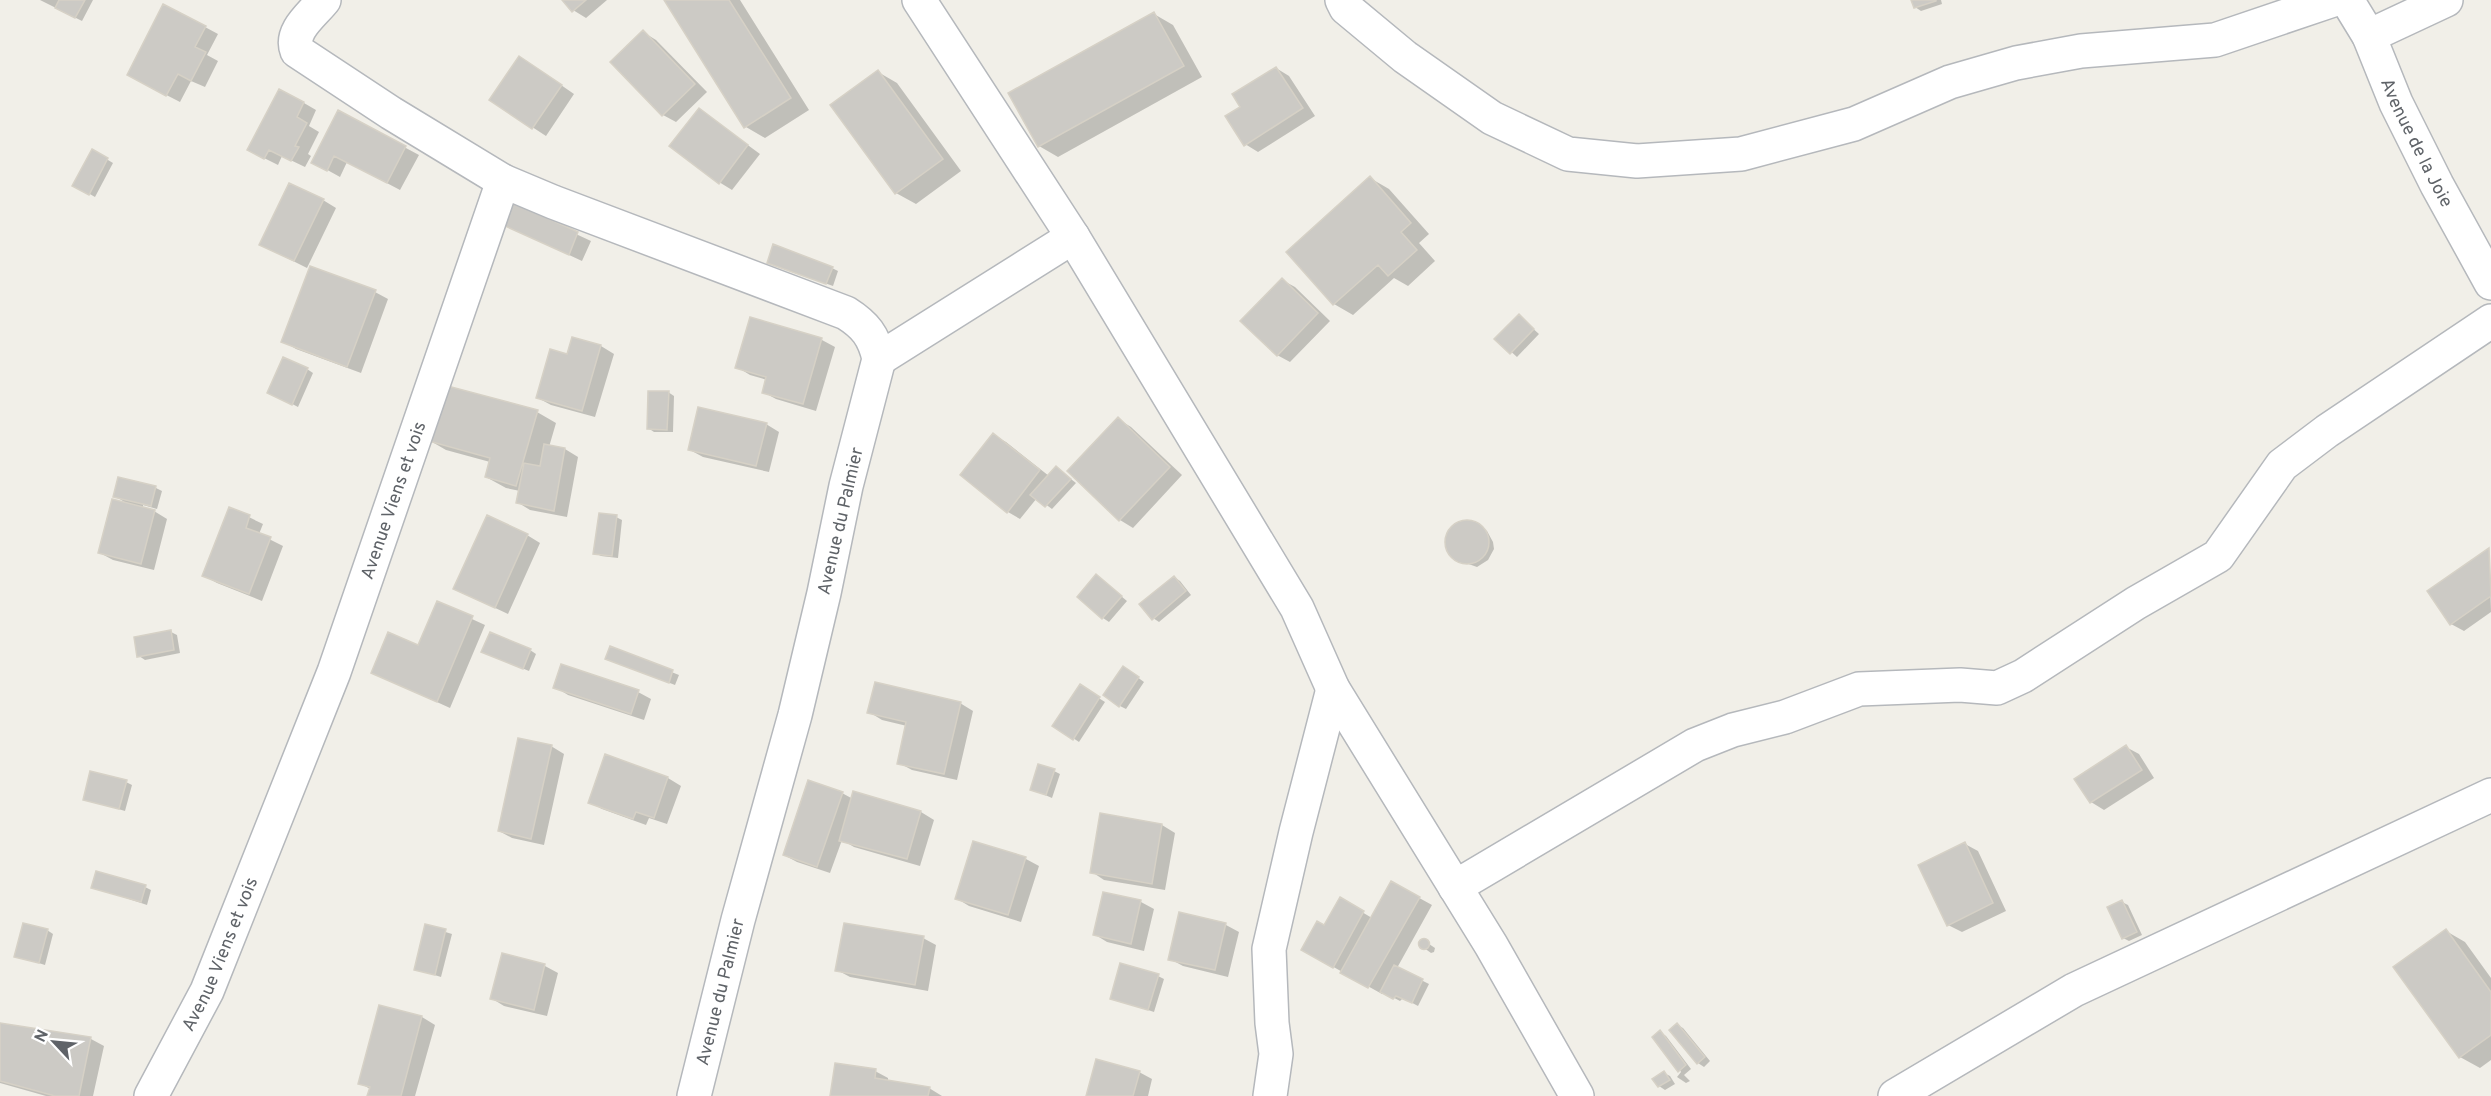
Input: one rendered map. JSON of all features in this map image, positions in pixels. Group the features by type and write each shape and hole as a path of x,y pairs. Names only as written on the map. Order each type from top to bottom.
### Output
{"street":[{"path":"324,0 297,32 294,41 297,51 391,113 503,181 846,313 863,324 875,341 879,358 1073,237"},
{"path":"919,0 1073,237 1297,608 1333,689 1455,886 1577,1096"},
{"path":"1342,0 1346,8 1406,57 1492,118 1568,154 1637,161 1741,154 1854,124 1950,82 2016,63 2081,51 2215,40 2333,0"},
{"name":"Avenue de la Joie","path":"2347,0 2369,36 2406,123 2437,185 2491,283"},
{"path":"2369,36 2446,0"},
{"name":"Avenue Viens et vois","path":"150,1096 207,991 333,672 503,181"},
{"path":"1455,886 1695,745 1733,730 1785,717 1859,689 1960,685 1997,688 2023,676 2136,603 2217,556 2282,465 2327,431 2491,321"},
{"name":"Avenue du Palmier","path":"693,1096 738,920 795,715 846,486 879,358"},
{"path":"1270,1096 1276,1054 1269,949 1333,689"},
{"path":"1895,1096 2073,990 2491,795"}],"building":[{"path":"59,0 85,0 75,18 55,8"},
{"path":"562,0 586,0 572,12"},
{"path":"664,0 729,0 791,98 744,128"},
{"path":"1911,0 1936,0 1936,1 1914,8"},
{"path":"163,4 206,26 195,47 206,52 191,81 178,74 166,96 127,75"},
{"path":"1154,12 1184,66 1038,147 1008,93"},
{"path":"643,30 695,84 662,116 610,62"},
{"path":"519,56 562,85 532,129 489,100"},
{"path":"1276,67 1303,108 1244,146 1225,116 1240,107 1232,94"},
{"path":"878,70 943,159 895,194 830,105"},
{"path":"279,89 304,102 297,117 307,123 295,146 299,147 291,161 269,150 264,159 247,150"},
{"path":"699,108 748,145 719,184 669,146"},
{"path":"338,110 406,146 387,183 334,156 327,171 311,163"},
{"path":"92,149 108,158 89,195 72,186"},
{"path":"1370,176 1411,223 1401,232 1417,250 1388,276 1378,265 1333,305 1286,252"},
{"path":"289,183 324,199 294,261 259,245"},
{"path":"505,199 578,232 569,255 494,221"},
{"path":"773,244 833,267 826,284 767,263"},
{"path":"310,266 376,290 347,367 281,342"},
{"path":"1282,278 1318,313 1277,356 1240,321"},
{"path":"1519,314 1534,329 1510,354 1494,339"},
{"path":"750,317 822,338 803,404 762,393 766,377 735,368"},
{"path":"572,337 601,345 582,411 536,398 550,349 567,354"},
{"path":"283,357 308,368 292,405 267,393"},
{"path":"440,384 538,410 516,486 485,477 490,458 425,440"},
{"path":"648,391 669,391 667,430 647,429"},
{"path":"698,407 767,423 756,466 688,450"},
{"path":"1118,417 1170,467 1119,521 1067,471"},
{"path":"993,433 1040,470 1007,513 960,475"},
{"path":"544,444 565,448 554,511 516,503 524,463 540,466"},
{"path":"1056,466 1071,479 1045,507 1030,495"},
{"path":"118,477 156,486 151,506 113,497"},
{"path":"112,499 155,510 141,564 98,553"},
{"path":"229,507 250,515 246,528 271,537 249,594 202,576"},
{"path":"599,513 617,515 612,556 593,554"},
{"path":"487,515 528,534 495,608 453,589"},
{"path":"1467,520 1482,527 1489,542 1482,557 1467,564 1452,557 1445,542 1452,527"},
{"path":"2489,548 2491,596 2450,625 2427,591"},
{"path":"1096,574 1122,596 1102,619 1077,597"},
{"path":"1174,576 1186,591 1152,620 1139,604"},
{"path":"437,601 473,616 437,702 371,673 388,632 418,645"},
{"path":"171,630 174,650 137,657 134,637"},
{"path":"490,632 531,649 523,669 481,652"},
{"path":"610,646 673,670 669,683 605,659"},
{"path":"561,664 639,690 631,714 553,688"},
{"path":"1123,666 1139,677 1119,707 1103,695"},
{"path":"875,682 961,702 944,774 897,764 906,722 867,713"},
{"path":"1080,684 1100,697 1073,740 1052,726"},
{"path":"518,738 552,745 531,839 498,831"},
{"path":"2126,745 2142,770 2090,803 2074,779"},
{"path":"605,754 668,777 654,818 636,812 633,819 588,803"},
{"path":"1038,764 1055,769 1046,795 1030,790"},
{"path":"90,771 127,780 119,809 83,800"},
{"path":"808,780 843,792 817,867 783,855"},
{"path":"853,791 921,811 907,859 839,841"},
{"path":"1100,813 1162,824 1152,884 1090,873"},
{"path":"973,841 1026,857 1008,915 955,899"},
{"path":"1965,842 1993,903 1947,926 1918,865"},
{"path":"96,871 146,885 141,902 91,888"},
{"path":"1391,881 1420,897 1368,988 1340,973"},
{"path":"1103,892 1141,900 1131,944 1093,935"},
{"path":"1340,897 1364,911 1333,968 1301,950 1317,921 1324,925"},
{"path":"2122,900 2137,932 2122,939 2107,907"},
{"path":"1179,912 1226,923 1215,970 1168,960"},
{"path":"23,923 48,929 39,963 14,957"},
{"path":"844,923 924,936 915,985 835,971"},
{"path":"425,924 446,929 435,975 414,970"},
{"path":"2446,929 2491,992 2491,1035 2459,1058 2393,967"},
{"path":"1424,938 1430,944 1424,950 1418,944"},
{"path":"502,953 545,964 534,1010 490,999"},
{"path":"1120,963 1159,974 1148,1010 1110,999"},
{"path":"1394,965 1423,979 1412,1003 1396,996 1393,999 1380,992"},
{"path":"379,1005 422,1016 401,1096 367,1096 370,1087 358,1084"},
{"path":"0,1023 91,1037 79,1096 55,1096 0,1081"},
{"path":"1677,1023 1705,1057 1697,1064 1669,1030"},
{"path":"1660,1030 1686,1065 1678,1072 1652,1037"},
{"path":"1096,1059 1140,1071 1133,1096 1086,1096"},
{"path":"835,1063 876,1069 875,1078 930,1087 928,1096 830,1096"},
{"path":"1664,1071 1670,1080 1658,1087 1652,1079"}]}
